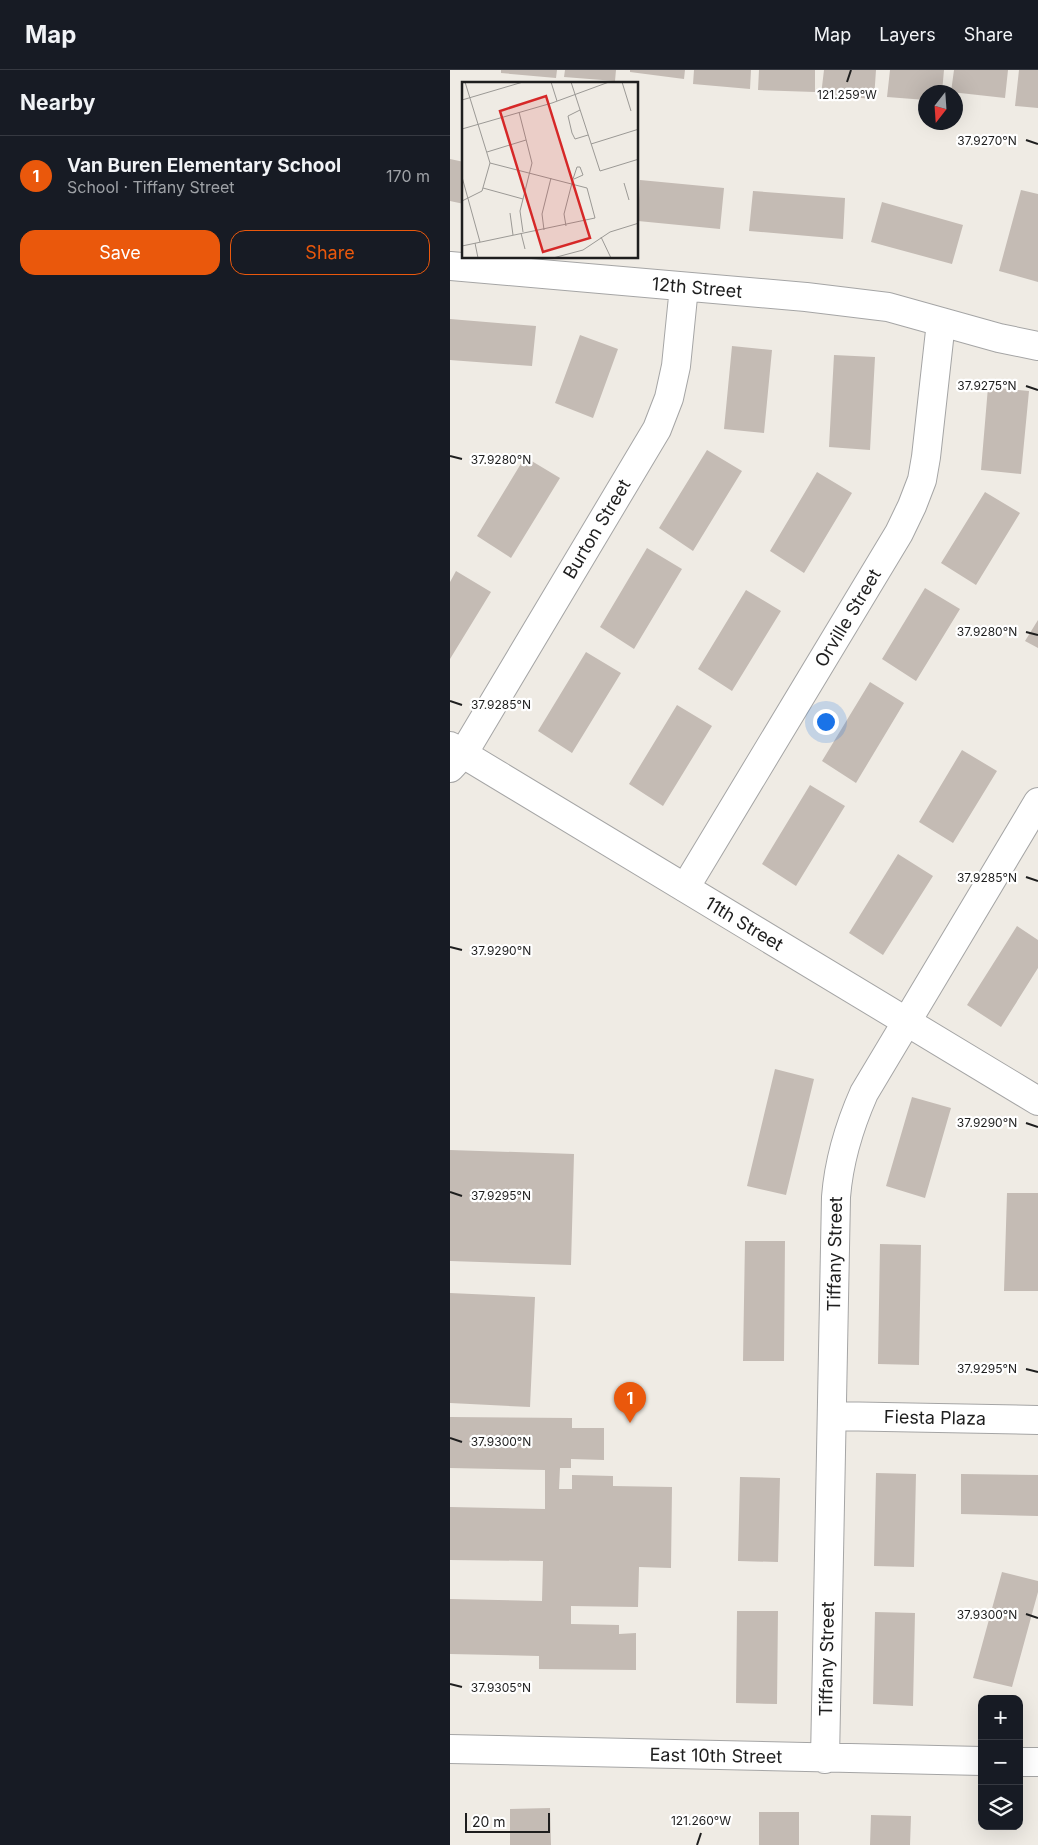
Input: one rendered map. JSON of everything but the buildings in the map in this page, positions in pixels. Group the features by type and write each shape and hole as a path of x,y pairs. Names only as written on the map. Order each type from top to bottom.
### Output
{"street":[{"name":"12th Street","path":"450,266 806,297 888,307 999,338 1038,346"},
{"name":"Burton Street","path":"454,756 657,430 669,398 676,366 684,287"},
{"name":"Orville Street","path":"685,888 899,533 912,506 922,480 926,457 941,322"},
{"name":"11th Street","path":"454,756 685,888 1038,1101"},
{"name":"Tiffany Street","path":"825,1759 838,1173 850,1125 864,1093 1038,802"},
{"name":"Fiesta Plaza","path":"832,1416 1038,1420"},
{"name":"East 10th Street","path":"450,1749 825,1759 978,1761"},
{"path":"1023,1762 1038,1762"}],"place":[{"name":"Van Buren Elementary School","path":"630,1423"}]}
